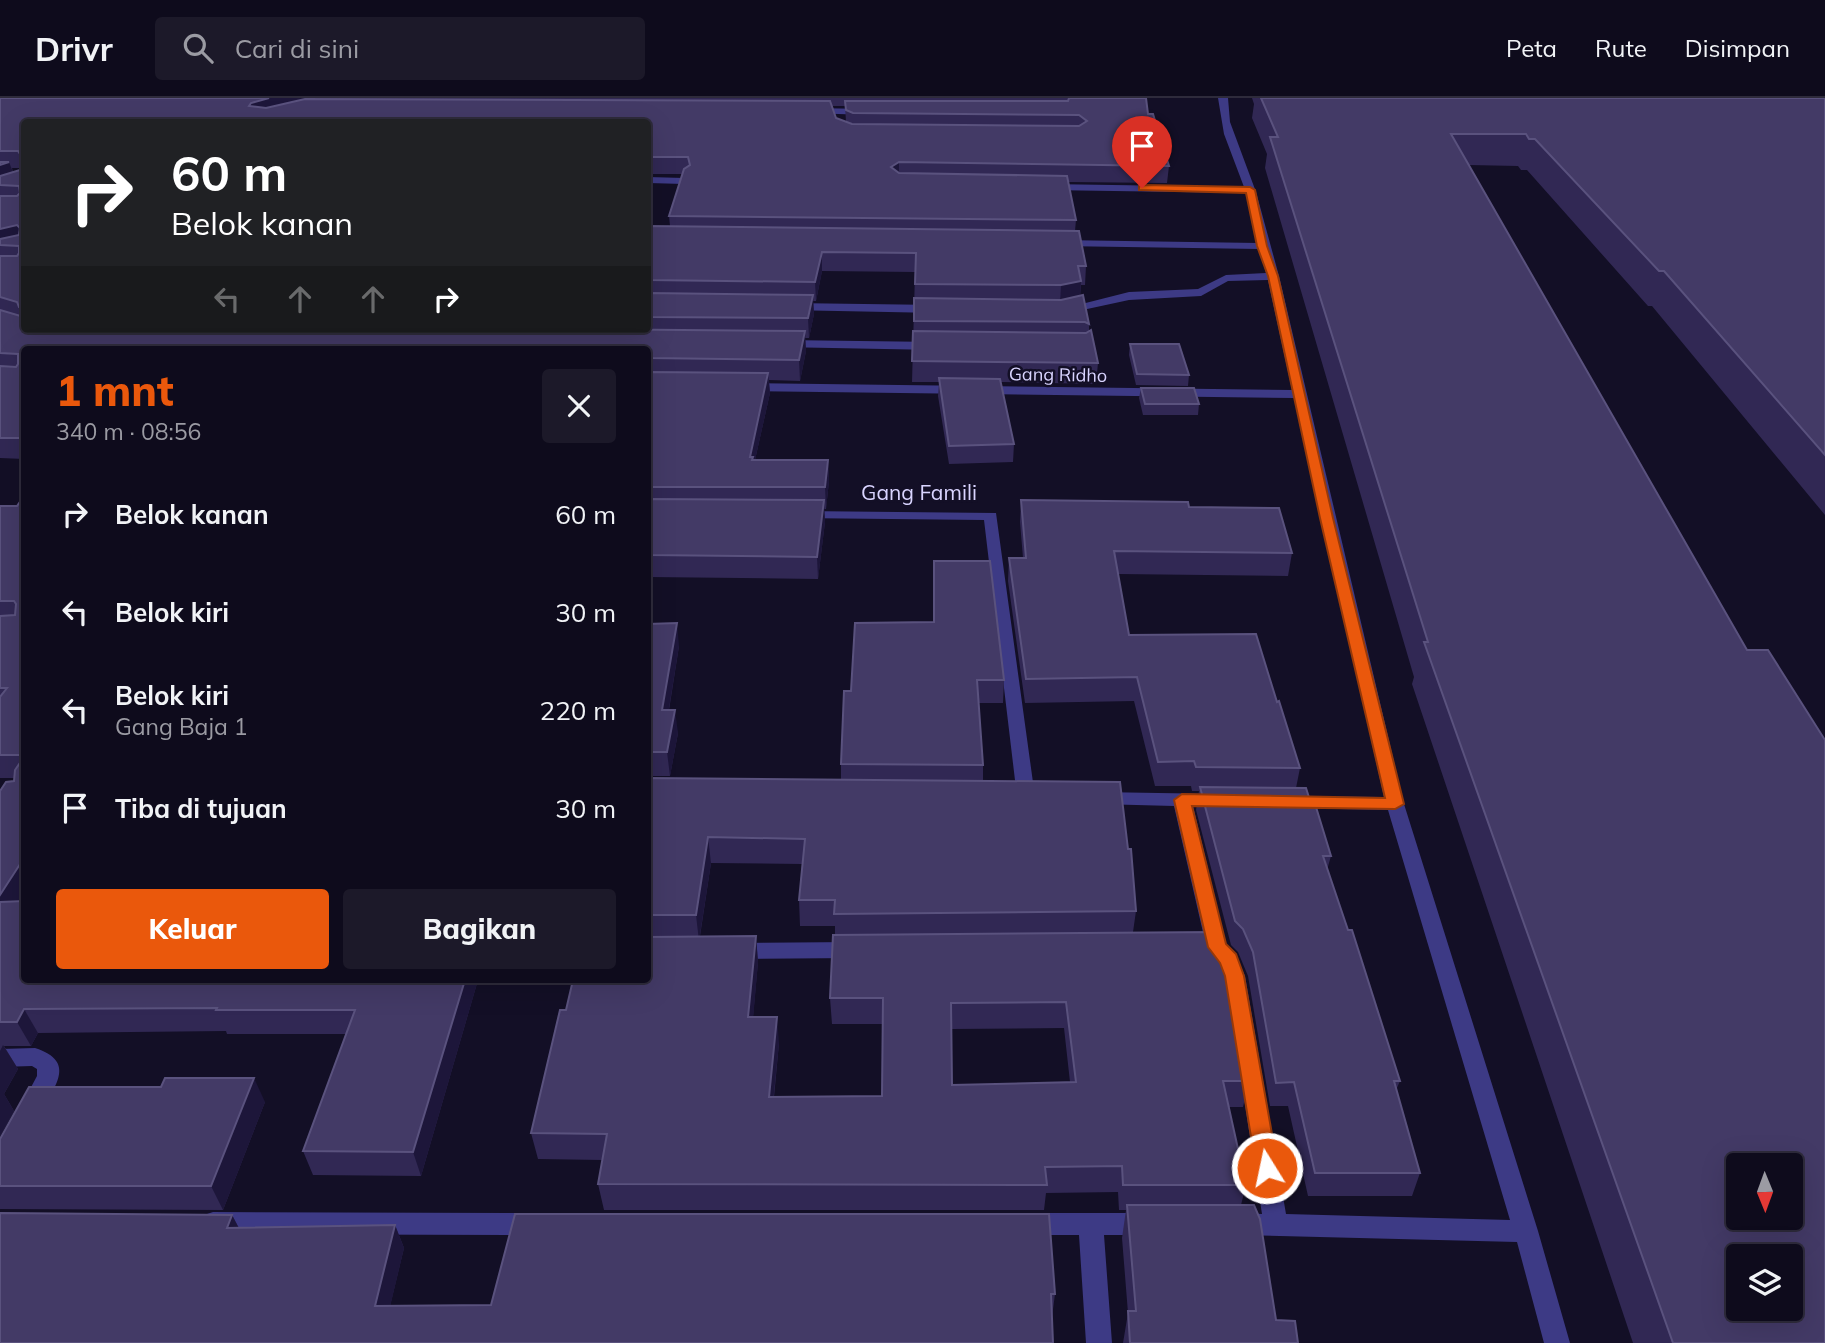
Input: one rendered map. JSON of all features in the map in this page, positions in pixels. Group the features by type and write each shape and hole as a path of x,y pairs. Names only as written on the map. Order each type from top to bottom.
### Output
{"street":[{"path":"1223,98 1226,123 1250,190 1262,246 1273,276 1395,804 1526,1231 1557,1343"},
{"path":"795,111 837,116 877,112"},
{"path":"651,180 684,180"},
{"path":"1034,187 1250,190"},
{"path":"1053,243 1262,246"},
{"path":"1046,310 1083,307 1129,296 1201,292 1226,278 1273,276"},
{"path":"771,307 950,309"},
{"path":"766,344 946,346"},
{"name":"Gang Ridho","path":"730,387 1299,394"},
{"name":"Gang Famili","path":"785,515 991,516 1026,797"},
{"path":"1078,797 1236,801"},
{"path":"1182,800 1217,947 1229,960 1234,976 1276,1224"},
{"path":"1262,801 1395,804"},
{"path":"1191,947 1217,947"},
{"path":"716,951 882,950"},
{"path":"0,1058 35,1057 48,1064 48,1077 18,1130"},
{"path":"196,1223 559,1224"},
{"path":"1007,1224 1170,1224"},
{"path":"1210,1224 1526,1231"},
{"path":"1091,1225 1099,1343"}],"building":[{"path":"0,98 269,98 249,106 266,108 305,99 830,101 836,118 852,124 1079,126 1087,121 1079,115 853,113 846,110 845,101 1068,101 1069,98 1146,98 1148,114 1153,114 1169,166 899,162 891,167 899,173 1067,176 1076,220 669,216 684,169 690,165 688,157 651,157 651,119 21,119 21,307 19,307 17,302 0,297 0,256 17,256 19,246 0,245 0,239 19,235 20,228 17,225 0,229 0,196 17,196 20,193 19,186 0,185 0,176 20,170 20,154 18,151 0,151"},
{"path":"1261,98 1825,98 1825,455 1664,271 1659,271 1535,139 1529,139 1526,134 1451,134 1747,650 1768,650 1825,740 1825,1343 1673,1343 1424,642 1428,642 1270,137 1278,137"},
{"path":"651,226 1079,231 1086,266 1078,266 1081,281 1061,285 915,284 916,253 822,252 815,282 651,280"},
{"path":"651,293 813,295 808,318 651,317"},
{"path":"1083,295 1089,324 914,321 914,298 1061,300"},
{"path":"0,310 21,316 21,333 805,331 799,360 651,358 651,346 21,346 21,438 0,438 0,366 16,367 18,354 0,353"},
{"path":"1091,330 1098,363 912,361 913,331 1086,333"},
{"path":"1130,344 1179,344 1189,375 1137,374"},
{"path":"651,372 768,373 750,457 753,457 752,460 828,460 825,487 651,487"},
{"path":"939,378 1000,379 1014,444 949,446"},
{"path":"1141,388 1194,388 1199,404 1145,404"},
{"path":"651,499 824,500 817,557 651,555"},
{"path":"21,500 21,755 0,755 0,697 7,688 0,688 0,616 15,615 16,604 14,601 0,601 0,506 17,506"},
{"path":"1021,500 1188,502 1189,507 1279,508 1292,553 1114,551 1129,635 1256,634 1300,768 1196,767 1194,761 1158,762 1137,677 1026,679 1009,558 1026,558"},
{"path":"934,561 990,561 1004,680 977,680 983,765 841,764 844,691 851,691 855,623 934,622"},
{"path":"677,623 662,710 675,710 667,752 651,752 651,624"},
{"path":"21,761 21,863 0,895 0,791 6,782 14,781 15,770"},
{"path":"651,778 1120,782 1128,849 1131,849 1136,911 834,914 835,900 799,900 805,839 708,837 696,915 651,915"},
{"path":"1200,787 1306,788 1312,807 1316,807 1331,856 1323,856 1348,930 1352,930 1400,1081 1394,1081 1420,1173 1315,1173 1294,1082 1276,1083 1253,952 1243,929 1235,921"},
{"path":"21,901 21,983 464,983 413,1152 303,1151 355,1010 24,1009 17,1022 0,1022 0,902"},
{"path":"1216,932 1223,938 1228,951 1249,1081 1223,1081 1246,1185 1123,1185 1122,1166 1045,1167 1047,1185 598,1184 607,1134 531,1133 560,1010 566,1010 572,983 651,983 651,937 756,936 748,1017 777,1017 769,1097 882,1096 883,998 830,998 833,935","holes":["1066,1002 1076,1082 952,1085 951,1003"]},
{"path":"165,1078 254,1078 211,1186 0,1186 0,1139 29,1087 161,1087"},
{"path":"1127,1205 1254,1205 1260,1219 1276,1320 1295,1321 1298,1343 1130,1343 1128,1311 1136,1311"},
{"path":"0,1213 232,1215 227,1228 395,1225 375,1306 491,1305 515,1214 1049,1214 1055,1294 1051,1294 1053,1343 0,1343"}],"route":[{"path":"1142,188 1250,190 1262,246 1273,276 1395,804 1182,800 1217,947 1229,960 1234,976 1267,1168"}]}
